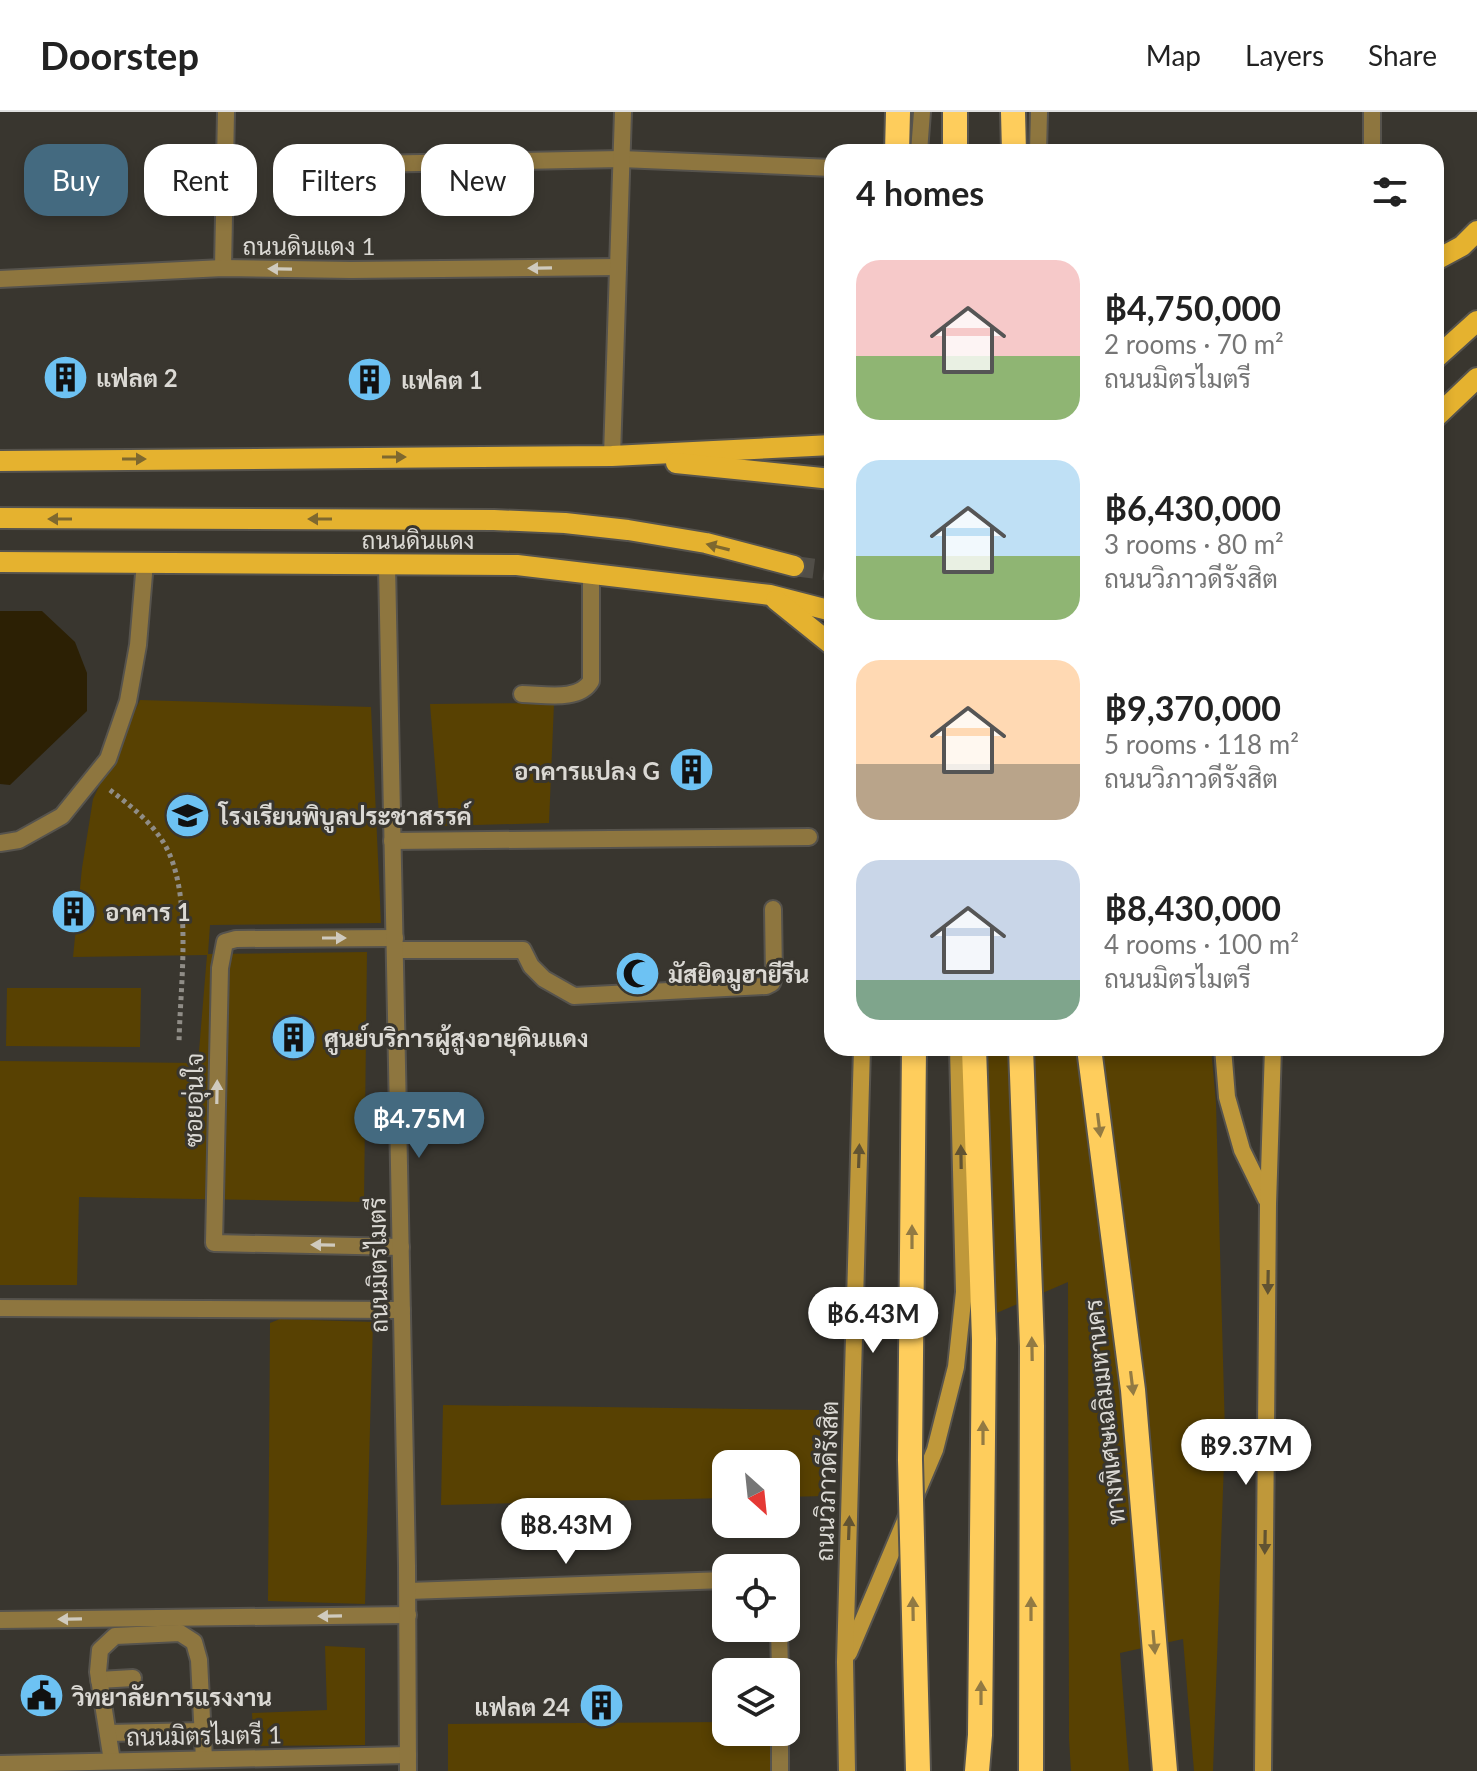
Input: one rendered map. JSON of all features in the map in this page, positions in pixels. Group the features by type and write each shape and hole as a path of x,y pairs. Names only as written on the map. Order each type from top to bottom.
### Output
{"highway":[{"path":"897,144 898,112"},
{"path":"955,112 955,144"},
{"path":"1013,112 1014,144"},
{"path":"914,1056 910,1460 918,1771"},
{"path":"974,1056 984,1339 980,1735 977,1771"},
{"path":"1021,1056 1032,1346 1031,1771"},
{"name":"ทางพิเศษเฉลิมมหานคร","path":"1090,1056 1133,1390 1165,1771"}],"main road":[{"path":"1444,263 1477,231"},
{"path":"1444,256 1462,246"},
{"path":"1444,351 1477,321"},
{"path":"1444,409 1477,378"},
{"path":"0,461 612,456 824,445"},
{"path":"612,456 824,478"},
{"name":"ถนนดินแดง","path":"0,518 565,523 706,543 794,566"},
{"name":"ถนนดินแดง","path":"0,562 517,565 770,595 824,609"},
{"path":"770,595 824,639"},
{"name":"ถนนวิภาวดีรังสิต","path":"847,1771 845,1662 862,1056"},
{"path":"845,1662 935,1450 956,1367 964,1292 958,1056"},
{"path":"1224,1056 1227,1097 1238,1136 1268,1204"},
{"path":"1263,1771 1268,1204 1273,1056"}],"street":[{"path":"223,268 226,112"},
{"path":"612,456 623,112"},
{"path":"920,144 922,112"},
{"path":"1038,144 1039,112"},
{"path":"1372,112 1372,144"},
{"path":"405,163 621,159 824,168"},
{"name":"ถนนดินแดง 1","path":"0,279 223,268 618,267"},
{"path":"0,843 19,840 62,816 108,759 128,701 138,645 145,562"},
{"name":"ถนนมิตรไมตรี","path":"387,565 408,1591 408,1763"},
{"path":"522,694 572,694 586,689 591,681 591,573"},
{"path":"392,841 809,837"},
{"path":"395,944 523,950 531,966 544,979 574,996 766,986 772,983 774,977 773,909"},
{"name":"ซอยอุ่นใจ","path":"395,944 236,939 225,942 220,968 214,1243 401,1247"},
{"path":"0,1308 402,1310"},
{"path":"408,1591 712,1580"},
{"path":"0,1620 408,1615"},
{"path":"112,1761 99,1680 100,1650 115,1636 180,1633 194,1642 192,1677 203,1731 204,1759"},
{"path":"99,1680 133,1678"},
{"path":"108,1733 203,1731"},
{"path":"780,1746 780,1771"},
{"name":"ถนนมิตรไมตรี 1","path":"0,1764 204,1759 408,1763"}],"path":[{"path":"94,777 143,816 169,852 182,904 179,1043"}],"shaded area":[{"path":"0,611 42,611 75,642 87,673 87,711 10,785 0,784"},
{"path":"140,700 371,707 381,923 210,925 208,954 367,952 364,1202 79,1197 77,1285 0,1285 0,1061 198,1063 207,955 73,957 93,799"},
{"path":"554,703 549,823 440,826 430,704"},
{"path":"7,988 141,988 140,1047 6,1046"},
{"path":"979,1056 1212,1056 1216,1103 1225,1433 1213,1771 1194,1771 1183,1639 1120,1653 1129,1771 1071,1771 1068,1282 976,1322"},
{"path":"280,1319 373,1322 365,1604 268,1601 270,1323"},
{"path":"443,1405 819,1410 824,1496 800,1497 800,1450 712,1450 712,1498 441,1505"},
{"path":"325,1646 365,1648 365,1745 254,1746 252,1713 327,1710"},
{"path":"712,1722 712,1746 773,1746 773,1771 448,1771 448,1724"}],"tunnel":[{"path":"794,566 824,570"}],"place":[{"name":"แฟลต 2","path":"65,377"},
{"name":"แฟลต 1","path":"370,379"},
{"name":"อาคารแปลง G","path":"691,770"},
{"name":"โรงเรียนพิบูลประชาสรรค์","path":"188,815"},
{"name":"อาคาร 1","path":"74,911"},
{"name":"มัสยิดมูฮายีรีน","path":"637,973"},
{"name":"ศูนย์บริการผู้สูงอายุดินแดง","path":"293,1037"},
{"name":"วิทยาลัยการแรงงาน","path":"41,1696"},
{"name":"แฟลต 24","path":"601,1706"}]}
